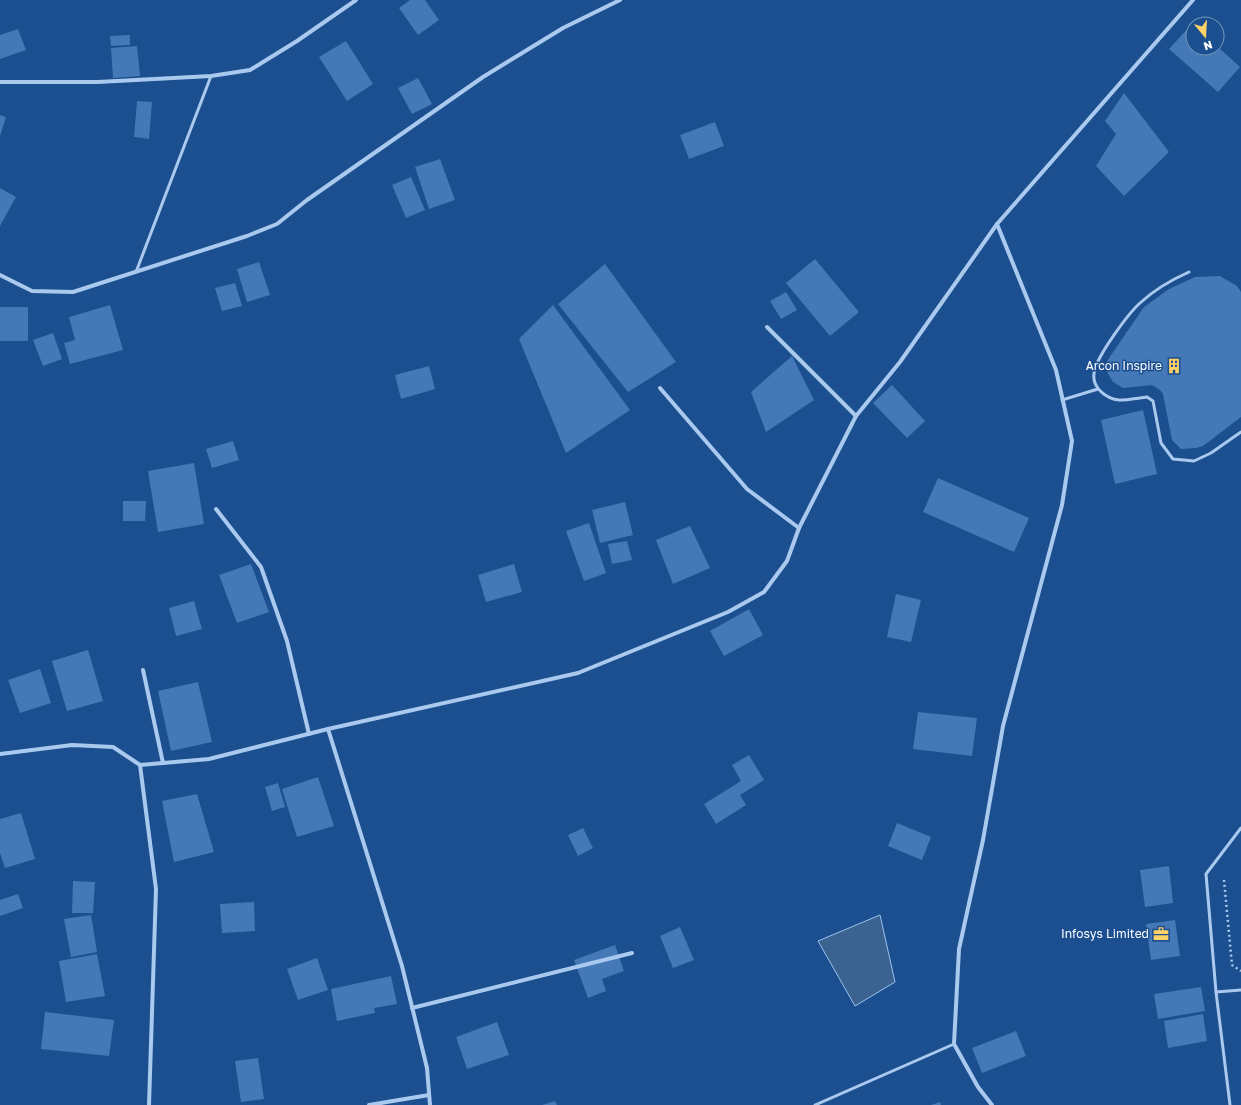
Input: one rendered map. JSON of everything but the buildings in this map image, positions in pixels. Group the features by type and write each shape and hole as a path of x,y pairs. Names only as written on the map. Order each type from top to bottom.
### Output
{"street":[{"path":"0,82 98,82 211,76 250,70 297,41 356,0"},
{"path":"0,275 32,291 73,292 247,236 277,224 307,200 483,76 563,28 620,0"},
{"path":"0,754 72,745 113,747 140,765 209,759 328,729 578,673 728,612 764,592 787,561 799,528 856,416 900,362 997,224 1193,0"},
{"path":"992,1105 978,1087 954,1044 959,949 983,840 1003,726 1062,505 1072,441 1056,370 997,224"},
{"path":"767,327 856,416"},
{"path":"660,388 747,489 799,528"},
{"path":"216,509 261,567 286,641 309,734"},
{"path":"143,670 163,763"},
{"path":"328,729 402,966 427,1068 430,1105"},
{"path":"140,765 156,889 150,1105"},
{"path":"412,1008 632,953"},
{"path":"369,1105 430,1095"}],"lane":[{"path":"136,272 211,76"},
{"path":"1189,272 1170,281 1140,304 1125,321 1100,356 1093,375 1098,389 1107,396 1119,400 1147,397 1153,401 1161,443 1173,459 1194,461 1211,453 1241,432"},
{"path":"1062,400 1098,389"},
{"path":"1230,1105 1216,992 1206,874 1241,828"},
{"path":"1216,992 1241,990"},
{"path":"815,1105 954,1044"}],"path":[{"path":"1224,880 1232,965 1241,972"}],"water":[{"path":"880,915 895,982 855,1006 818,941"}],"place":[{"name":"Arcon Inspire","path":"1174,366"},
{"name":"Infosys Limited","path":"1161,934"}]}
